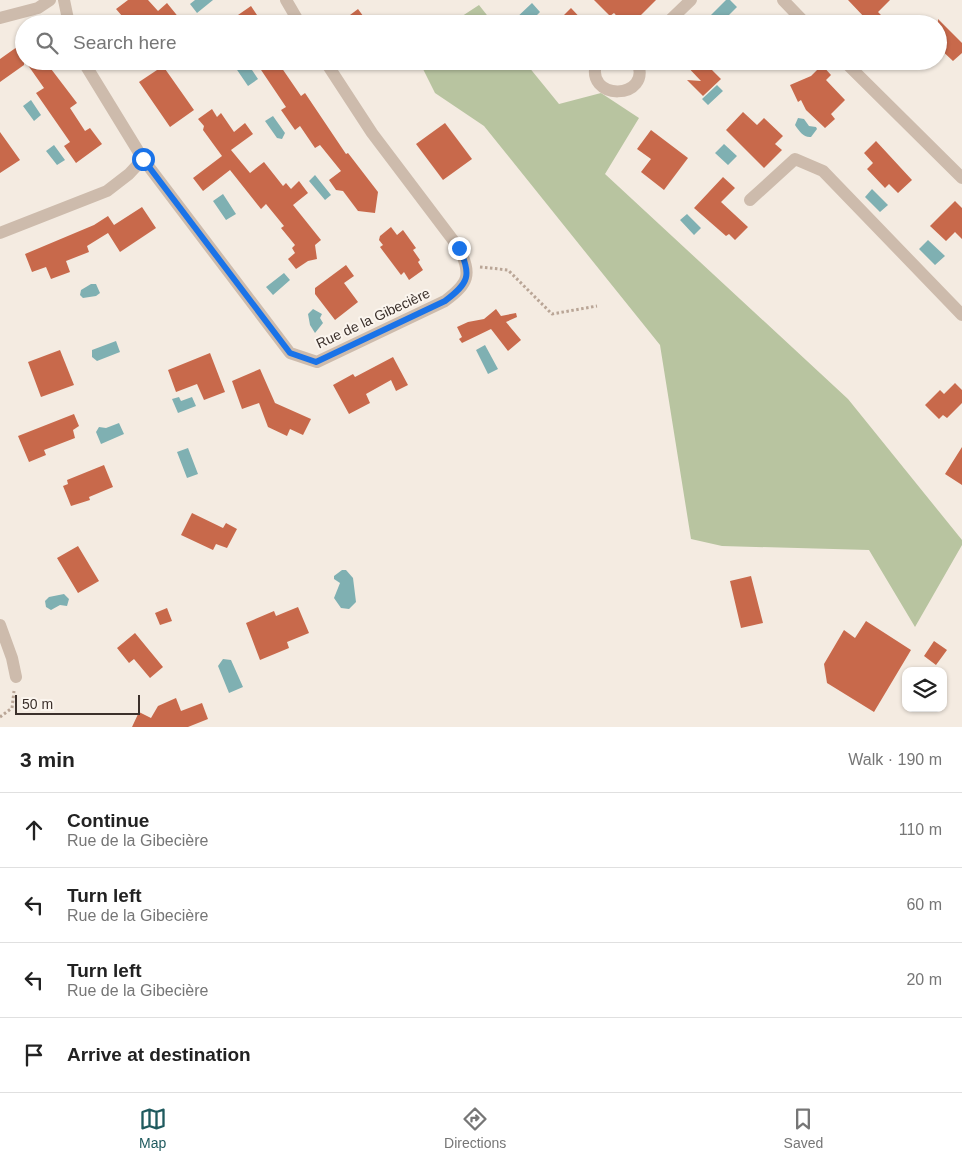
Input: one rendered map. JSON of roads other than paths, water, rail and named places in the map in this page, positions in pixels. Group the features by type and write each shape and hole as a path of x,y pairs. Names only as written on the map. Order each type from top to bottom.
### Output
{"street":[{"path":"0,18 38,8 50,0"},
{"path":"64,0 67,15"},
{"path":"286,0 295,15"},
{"path":"675,15 691,0"},
{"path":"782,0 797,15"},
{"name":"Rue de la Gibecière","path":"89,70 143,159 290,353 316,362 445,301 459,290 465,281 467,265 459,248 372,132 331,70"},
{"path":"596,70 596,77 601,86 609,91 619,93 629,90 636,83 640,74 639,70"},
{"path":"853,70 962,178"},
{"path":"0,233 107,191 129,174 143,159"},
{"path":"750,200 795,159 823,171 962,315"},
{"path":"0,626 12,658 16,677"}],"water":[{"path":"195,0 213,0 197,13 190,4"},
{"path":"726,0 730,0 737,7 729,15 711,15"},
{"path":"532,3 540,12 537,15 519,15"},
{"path":"237,70 252,70 258,79 248,86"},
{"path":"717,85 723,91 708,105 702,99"},
{"path":"31,100 41,115 34,121 23,106"},
{"path":"273,116 285,133 282,139 277,138 265,121"},
{"path":"798,118 804,119 809,126 816,127 817,129 811,137 800,132 795,125"},
{"path":"724,144 737,156 728,165 715,153"},
{"path":"54,145 65,160 57,165 46,151"},
{"path":"315,175 331,195 325,200 309,181"},
{"path":"872,189 888,205 880,212 865,197"},
{"path":"223,194 236,214 226,220 213,201"},
{"path":"687,214 701,228 694,235 680,220"},
{"path":"928,240 945,256 935,265 919,249"},
{"path":"284,273 290,280 273,295 266,287"},
{"path":"91,284 96,284 100,293 96,296 83,298 80,295 81,290"},
{"path":"313,309 322,314 320,318 323,323 315,333 310,325 308,314"},
{"path":"116,341 120,352 97,361 92,357 92,350"},
{"path":"485,345 498,369 488,374 476,350"},
{"path":"179,397 181,401 192,397 196,406 178,413 172,399"},
{"path":"119,423 124,434 101,444 96,432 99,427 106,428"},
{"path":"188,448 198,474 187,478 177,452"},
{"path":"342,570 346,570 353,578 356,602 349,609 341,608 334,598 340,583 334,579 334,576"},
{"path":"64,594 69,599 67,606 60,605 51,610 46,607 45,601 49,597"},
{"path":"223,659 231,660 243,687 229,693 218,666"}]}
